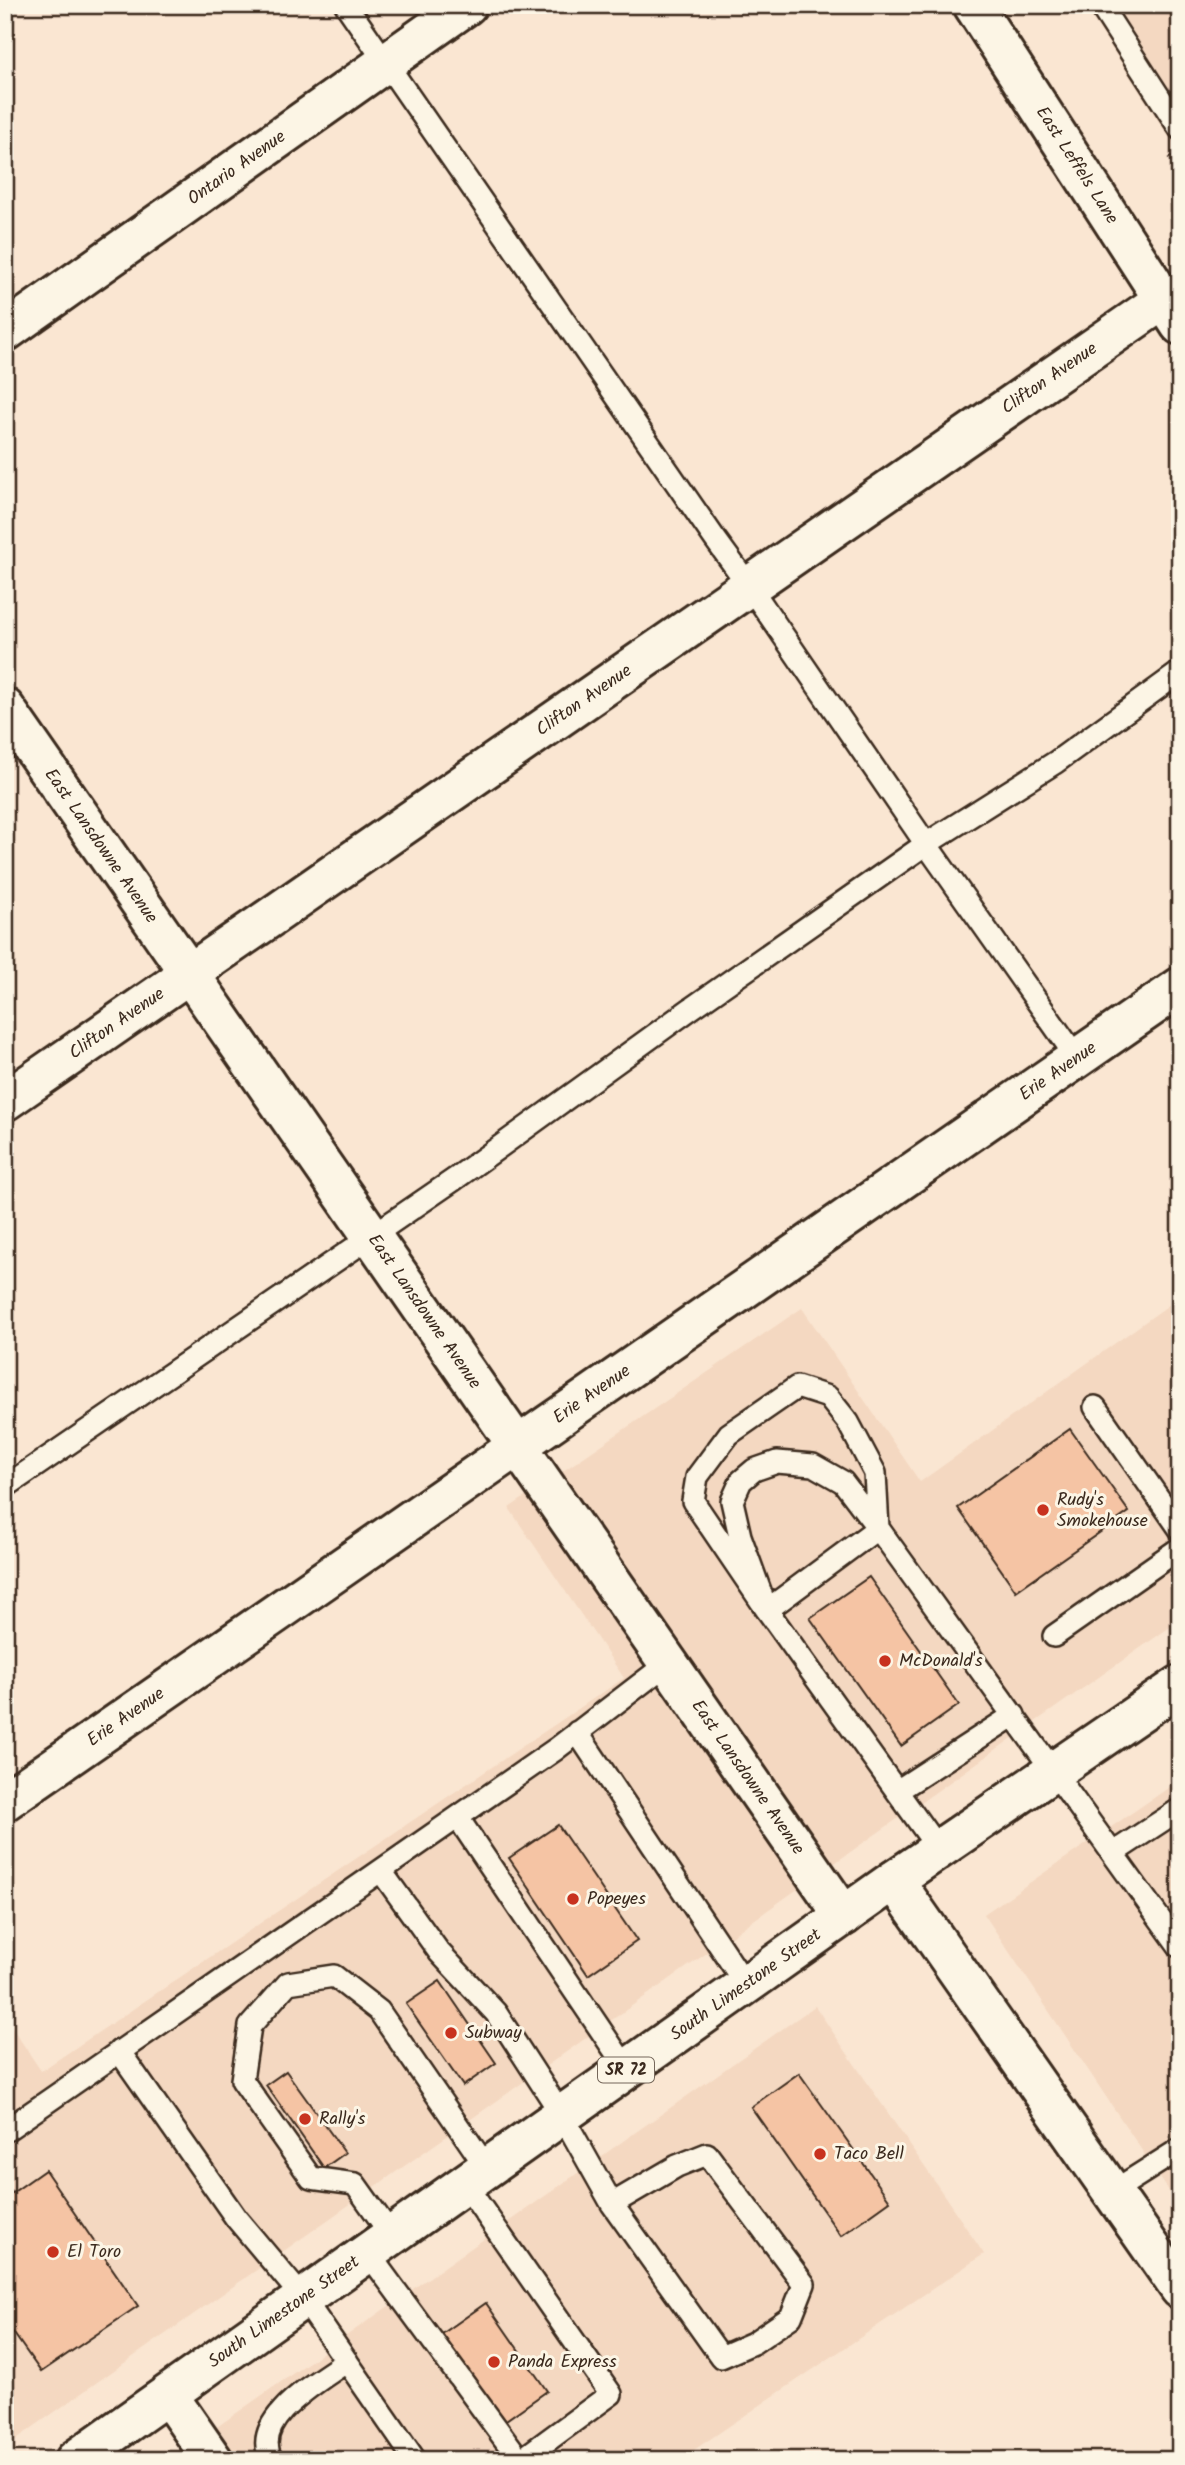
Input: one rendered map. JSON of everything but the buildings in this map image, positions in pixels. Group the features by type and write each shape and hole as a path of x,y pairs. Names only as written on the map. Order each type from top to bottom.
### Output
{"street":[{"name":"Ontario Avenue","path":"5,332 467,5"},
{"name":"East Leffels Lane","path":"973,5 1174,304"},
{"name":"Clifton Avenue","path":"5,1101 750,587 1174,304"},
{"name":"East Lansdowne Avenue","path":"5,708 844,1916"},
{"name":"Erie Avenue","path":"5,1801 1180,987"},
{"name":"South Limestone Street","path":"76,2460 894,1880 1180,1685"},
{"path":"894,1880 1180,2289"},
{"path":"168,2395 213,2460"}],"lane":[{"path":"346,5 1077,1058"},
{"path":"1100,5 1180,129"},
{"path":"5,1487 456,1179 688,1010 926,844 1056,762 1180,672"},
{"path":"878,1528 875,1473 848,1422 828,1396 797,1387 729,1434 697,1476 693,1501 767,1610 939,1850"},
{"path":"1095,1407 1180,1529"},
{"path":"767,1610 740,1536 732,1501 741,1480 754,1470 777,1462 813,1465 843,1482 1055,1770 1180,1947"},
{"path":"767,1610 878,1528"},
{"path":"1054,1636 1180,1548"},
{"path":"5,2131 458,1818 668,1663"},
{"path":"897,1791 1014,1715"},
{"path":"577,1732 746,1985"},
{"path":"1113,1853 1180,1809"},
{"path":"458,1818 627,2069"},
{"path":"381,1871 439,1952 496,2013 562,2115 612,2204 721,2357 753,2343 791,2317 804,2284 707,2154 677,2166 612,2204"},
{"path":"266,1951 288,1983"},
{"path":"334,1976 379,2011 476,2176 611,2394 520,2460 380,2244 355,2184 311,2178 242,2080 250,2026 288,1983 334,1976"},
{"path":"119,2051 236,2218 303,2298 415,2460"},
{"path":"1112,2192 1180,2149"},
{"path":"272,2460 269,2456 267,2434 279,2411 347,2361"}],"shaded area":[{"path":"1084,5 1180,5 1180,154"},
{"path":"1180,1297 1180,1620 5,2447 5,2017 41,2071 624,1678 509,1508 802,1308 920,1482"},
{"path":"1180,1780 1180,2201 1177,2203 984,1914"},
{"path":"815,2006 984,2254 679,2460 170,2460"}],"place":[{"name":"Rudy's Smokehouse","path":"1043,1510"},
{"name":"McDonald's","path":"885,1661"},
{"name":"Popeyes","path":"573,1899"},
{"name":"Subway","path":"451,2033"},
{"name":"Rally's","path":"305,2119"},
{"name":"Taco Bell","path":"820,2154"},
{"name":"El Toro","path":"53,2252"},
{"name":"Panda Express","path":"494,2362"}]}
